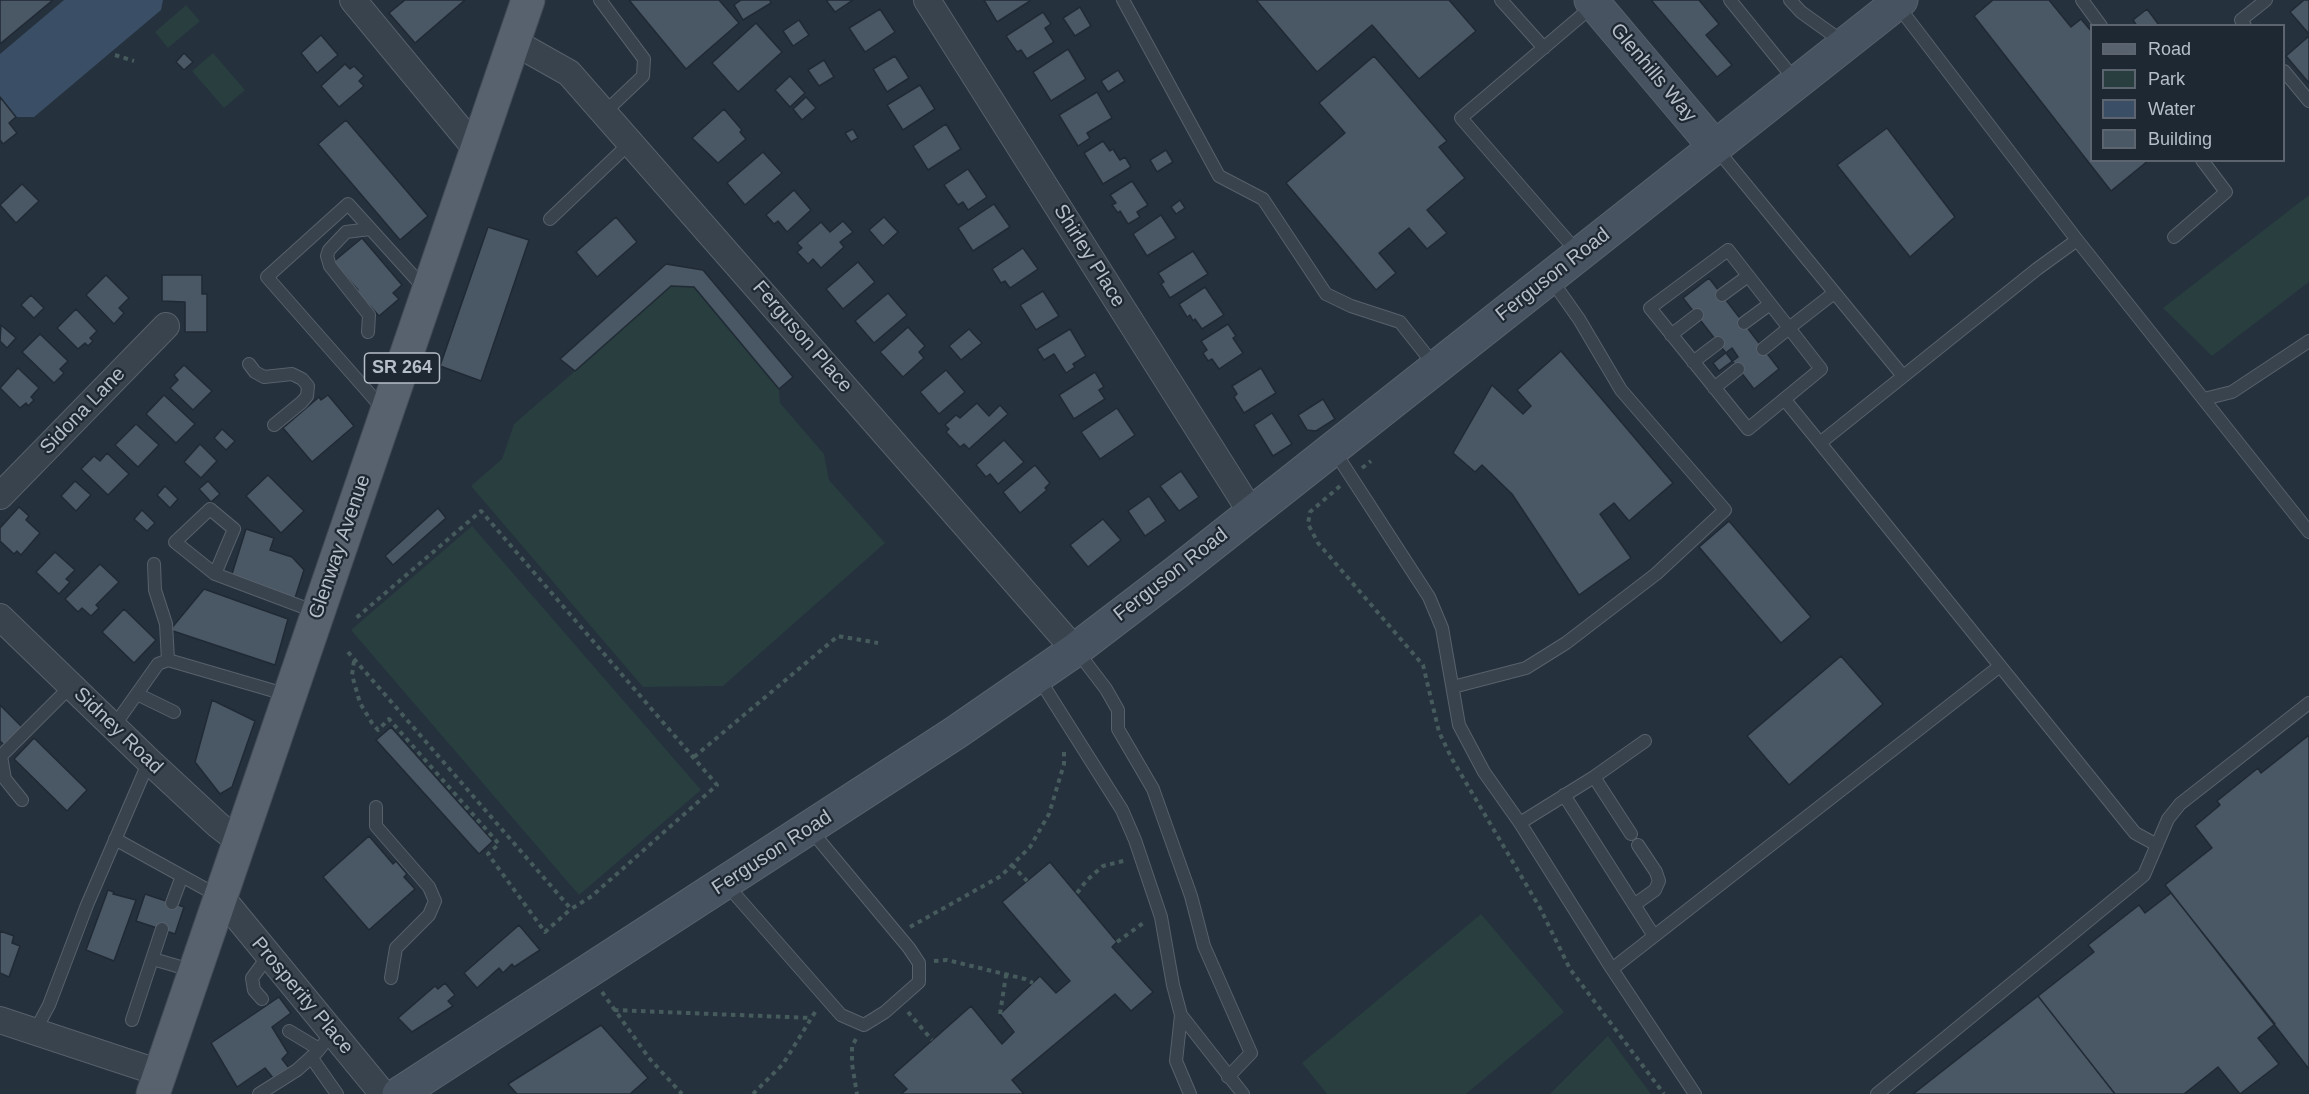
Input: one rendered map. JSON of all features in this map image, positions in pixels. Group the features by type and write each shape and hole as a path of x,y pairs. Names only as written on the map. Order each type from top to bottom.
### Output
{"main road":[{"name":"Glenway Avenue","path":"156,1084 528,0"}],"street":[{"path":"352,0 477,150"},
{"name":"Shirley Place","path":"927,0 1251,512"},
{"name":"Glenhills Way","path":"1593,2 1715,147"},
{"name":"Ferguson Road","path":"399,1094 809,828 1075,650 1797,83 1890,6"},
{"name":"Ferguson Place","path":"514,42 569,73 1075,650"},
{"name":"Sidona Lane","path":"0,496 166,326"},
{"name":"Sidney Road","path":"0,617 149,761 218,825 240,842"},
{"name":"Prosperity Place","path":"221,897 269,955 321,1046 383,1094"},
{"path":"0,1020 35,1031 156,1084"}],"lane":[{"path":"600,0 644,59 644,76 604,113"},
{"path":"1123,0 1220,176 1263,199 1326,294 1351,306 1400,322 1436,367"},
{"path":"1501,0 1544,48"},
{"path":"1730,0 1797,83"},
{"path":"1790,0 1801,12 1845,44"},
{"path":"2082,0 2100,24"},
{"path":"2244,24 2241,20 2266,0"},
{"path":"1579,254 1461,118 1544,48 1593,2"},
{"path":"1890,6 2309,532"},
{"path":"2285,73 2309,102"},
{"path":"550,219 630,143"},
{"path":"1715,147 1903,376"},
{"path":"2174,237 2226,192 2204,162"},
{"path":"386,413 267,277 348,204 428,292"},
{"path":"368,332 369,315 330,266 327,256 329,250 346,232 370,229"},
{"path":"1820,443 2037,269 2077,240"},
{"path":"1728,250 1748,276 1821,369 1748,429 1650,308 1728,250"},
{"path":"1722,295 1748,276"},
{"path":"1453,687 1526,668 1566,643 1656,574 1725,510 1621,390 1579,319 1550,278"},
{"path":"1763,349 1833,293"},
{"path":"1744,323 1770,304"},
{"path":"1671,334 1697,315"},
{"path":"2204,399 2232,392 2309,341"},
{"path":"1693,362 1718,343"},
{"path":"249,364 255,372 264,377 292,374 302,379 308,387 307,396 302,402 274,425"},
{"path":"1714,388 1738,369"},
{"path":"1785,400 2135,833 2157,845"},
{"path":"1332,448 1429,597 1442,628 1459,725 1484,772 1520,823 1612,969 1695,1094"},
{"path":"215,574 234,530 210,509 175,542 215,574 317,613"},
{"path":"154,564 155,590 165,624 168,660"},
{"path":"1075,650 1106,688 1118,710 1118,729 1152,789 1191,896 1204,946 1251,1053 1228,1077"},
{"path":"114,726 158,664 168,660 289,695"},
{"path":"1612,969 2000,666"},
{"path":"1038,676 1122,810 1142,857 1161,917 1173,985 1181,1015 1176,1061 1190,1094"},
{"path":"22,800 5,778 2,756 71,686"},
{"path":"137,694 174,712"},
{"path":"1877,1094 2144,875 2168,819 2180,804 2309,703"},
{"path":"1520,823 1594,777 1645,741"},
{"path":"35,1031 49,1005 115,839 149,761"},
{"path":"1594,777 1631,834"},
{"path":"1564,795 1654,936"},
{"path":"376,807 376,826 429,887 435,901 429,915 396,948 392,978"},
{"path":"725,883 841,1015 864,1025 898,1001 919,982 919,963 809,828"},
{"path":"115,839 221,897"},
{"path":"1634,905 1655,890 1659,881 1656,872 1638,845"},
{"path":"172,903 182,876"},
{"path":"132,1020 162,929"},
{"path":"262,999 254,990 252,978 269,955"},
{"path":"153,959 195,971"},
{"path":"1181,1015 1243,1094"},
{"path":"289,1031 321,1046 337,1094"},
{"path":"259,1094 297,1070 321,1046"}],"path":[{"path":"115,55 134,61"},
{"path":"354,660 352,675 360,704 372,723 378,730 389,719 499,844 488,854 544,932 571,909 592,896 717,785 480,511 355,618"},
{"path":"694,757 838,636 878,643"},
{"path":"348,652 571,909"},
{"path":"897,934 1001,876 1030,847 1049,814 1064,764 1064,741 1074,732"},
{"path":"1077,893 1087,880 1104,866 1142,857"},
{"path":"1012,865 1027,881"},
{"path":"1117,942 1148,920 1161,917"},
{"path":"919,963 947,960 1033,983"},
{"path":"587,972 649,1058 682,1094"},
{"path":"1000,1014 1006,975"},
{"path":"753,1094 783,1064 824,996"},
{"path":"898,1001 932,1040"},
{"path":"614,1010 811,1018"},
{"path":"857,1094 852,1064 852,1046 864,1025"}],"green space":[{"path":"186,5 200,21 168,48 155,32"},
{"path":"213,53 245,90 224,108 192,71"},
{"path":"2309,195 2309,282 2212,356 2163,308"},
{"path":"666,264 703,270 793,377 779,389 780,403 824,454 829,480 885,543 723,686 643,687 471,486 502,459 514,424 575,371"},
{"path":"472,526 701,790 579,895 351,630"},
{"path":"1481,914 1564,1012 1466,1094 1327,1094 1302,1063"},
{"path":"1608,1036 1651,1094 1550,1094"}],"water":[{"path":"64,0 163,0 161,10 34,117 16,117 0,97 0,54"}],"building":[{"path":"0,0 53,0 0,44"},
{"path":"405,0 465,0 415,43 389,13"},
{"path":"629,0 719,0 739,23 686,69"},
{"path":"741,0 770,0 771,3 743,20 734,5"},
{"path":"826,0 853,0 835,12"},
{"path":"984,0 1029,0 1030,1 997,22"},
{"path":"1256,0 1449,0 1476,31 1419,79 1372,25 1317,72"},
{"path":"1651,0 1699,0 1719,24 1706,35 1732,65 1717,77"},
{"path":"1993,0 2049,0 2071,27 2081,19 2090,30 2090,162 2147,162 2111,191 1974,16"},
{"path":"2304,0 2309,0 2309,34 2290,12"},
{"path":"1080,7 1091,26 1075,36 1063,18"},
{"path":"880,9 895,32 865,52 849,28"},
{"path":"2147,9 2158,24 2136,24 2133,20"},
{"path":"1043,12 1051,24 1045,28 1054,42 1027,59 1021,50 1017,52 1006,36"},
{"path":"799,20 809,35 793,46 783,31"},
{"path":"756,23 782,52 738,92 712,63"},
{"path":"321,35 338,55 317,73 301,53"},
{"path":"2309,36 2309,83 2286,56"},
{"path":"1068,49 1086,79 1051,101 1033,72"},
{"path":"184,53 193,62 184,70 176,62"},
{"path":"895,56 909,78 887,92 873,69"},
{"path":"1374,56 1447,141 1439,147 1465,178 1427,210 1447,233 1427,249 1409,228 1379,253 1396,273 1376,290 1286,183 1345,133 1319,103"},
{"path":"824,60 834,77 819,86 808,70"},
{"path":"345,64 350,69 354,66 364,76 359,81 364,86 339,107 321,86"},
{"path":"1118,70 1125,81 1108,92 1101,81"},
{"path":"790,76 805,93 790,107 775,90"},
{"path":"920,85 935,109 903,130 887,105"},
{"path":"1097,92 1112,118 1087,133 1090,138 1078,146 1059,115"},
{"path":"0,97 16,117 9,123 17,133 3,144 0,140"},
{"path":"806,97 816,108 802,120 793,109"},
{"path":"724,109 742,130 740,132 746,139 718,163 692,138"},
{"path":"346,120 428,216 400,240 318,144"},
{"path":"946,124 961,149 928,170 913,146"},
{"path":"1887,128 1955,217 1910,257 1837,165"},
{"path":"853,129 858,138 851,142 845,133"},
{"path":"1103,141 1110,151 1113,149 1120,160 1125,157 1131,167 1103,184 1084,153"},
{"path":"1166,150 1173,162 1157,172 1150,160"},
{"path":"763,152 782,173 745,205 727,183"},
{"path":"968,169 987,197 968,210 963,202 958,205 944,185"},
{"path":"1132,181 1148,205 1137,212 1140,217 1128,224 1120,211 1118,213 1112,205 1116,203 1110,195"},
{"path":"22,184 39,201 16,223 0,205"},
{"path":"794,190 811,210 787,232 778,221 774,224 766,215"},
{"path":"1180,200 1185,208 1176,214 1171,207"},
{"path":"994,204 1010,227 973,251 958,228"},
{"path":"1161,215 1176,238 1147,256 1133,234"},
{"path":"616,217 637,242 597,277 576,252"},
{"path":"884,217 898,232 883,246 869,230"},
{"path":"843,221 853,232 840,242 844,247 821,268 813,259 808,264 797,252 802,248 797,243 821,222 830,232"},
{"path":"488,227 529,240 481,381 440,366"},
{"path":"362,238 402,285 393,293 399,299 379,316 370,306 367,308 354,293 358,290 333,262"},
{"path":"1023,248 1038,269 1010,288 1005,281 1001,283 992,269"},
{"path":"1193,251 1208,274 1170,298 1161,284 1164,282 1158,273"},
{"path":"858,262 875,282 843,309 826,289"},
{"path":"666,264 703,270 793,377 779,389 694,287 671,286 575,371 560,359"},
{"path":"106,275 129,298 119,308 124,313 114,324 86,295"},
{"path":"162,275 202,275 202,294 207,294 207,332 185,332 185,302 162,301"},
{"path":"1709,278 1779,369 1754,389 1683,298"},
{"path":"1205,287 1224,315 1202,329 1190,315 1187,317 1179,304"},
{"path":"1043,291 1059,316 1036,330 1020,305"},
{"path":"888,293 907,315 874,343 855,321"},
{"path":"31,295 44,308 34,318 21,305"},
{"path":"76,309 97,331 90,338 93,341 88,346 85,343 78,349 57,328"},
{"path":"1228,324 1236,336 1233,338 1243,353 1219,369 1212,359 1208,361 1203,353 1207,350 1201,341"},
{"path":"1,325 16,338 7,348 0,341"},
{"path":"908,327 925,346 919,352 924,358 903,377 880,352"},
{"path":"969,329 982,343 961,360 949,346"},
{"path":"1070,329 1086,356 1073,364 1075,367 1066,373 1054,354 1044,360 1037,349"},
{"path":"40,334 68,361 60,369 64,373 54,383 22,352"},
{"path":"1732,348 1738,357 1719,371 1713,363"},
{"path":"1561,351 1673,483 1629,521 1614,503 1600,514 1631,558 1579,595 1512,494 1482,465 1475,472 1453,453 1492,385 1523,414 1531,406 1517,390"},
{"path":"184,365 212,391 193,410 170,388 178,380 174,375"},
{"path":"18,368 39,388 31,397 34,400 28,406 26,403 20,408 0,388"},
{"path":"1261,368 1276,393 1244,413 1234,397 1237,394 1232,386"},
{"path":"946,370 965,392 939,414 920,392"},
{"path":"1095,372 1104,387 1099,390 1105,399 1074,419 1059,395"},
{"path":"164,395 195,424 176,443 146,414"},
{"path":"328,395 354,426 312,462 283,428 319,397 321,400"},
{"path":"1323,399 1335,419 1316,431 1307,430 1298,415"},
{"path":"977,403 989,416 1000,405 1008,414 969,449 964,444 960,447 946,432 949,429 945,425 956,415 960,418"},
{"path":"1117,408 1135,435 1100,459 1081,432"},
{"path":"1272,413 1292,444 1273,456 1254,425"},
{"path":"136,424 159,445 138,467 115,445"},
{"path":"222,429 235,441 226,450 214,438"},
{"path":"1004,440 1024,462 998,484 990,474 986,477 976,465"},
{"path":"200,444 217,461 201,478 184,462"},
{"path":"107,453 129,474 108,495 81,469 94,456 100,461"},
{"path":"1035,465 1050,483 1045,488 1047,490 1020,513 1003,492"},
{"path":"1181,471 1199,497 1179,511 1160,486"},
{"path":"268,475 304,511 281,533 246,496"},
{"path":"75,481 91,495 76,511 61,496"},
{"path":"208,481 220,494 211,502 199,489"},
{"path":"165,486 178,499 170,508 157,495"},
{"path":"1149,496 1166,521 1145,536 1128,511"},
{"path":"19,507 29,516 26,520 40,533 21,555 17,551 14,554 0,541 0,528"},
{"path":"438,508 446,518 393,565 385,556"},
{"path":"142,510 155,523 147,531 134,519"},
{"path":"1103,519 1121,540 1088,567 1070,545"},
{"path":"1729,521 1811,617 1781,643 1699,547"},
{"path":"246,529 274,538 270,550 292,557 304,570 295,598 231,577"},
{"path":"55,552 75,570 66,579 70,582 59,594 36,572"},
{"path":"100,564 119,582 96,605 99,608 91,616 82,608 78,612 65,599"},
{"path":"204,589 288,619 275,665 170,630"},
{"path":"124,609 156,640 134,663 102,632"},
{"path":"1841,656 1883,704 1789,785 1747,736"},
{"path":"212,700 255,721 232,787 220,794 195,762"},
{"path":"0,705 22,727 5,746 0,741"},
{"path":"391,727 493,841 479,854 376,740"},
{"path":"2309,735 2309,1069 2165,885 2212,848 2195,826 2220,805 2217,801 2258,768 2261,773"},
{"path":"34,738 87,790 67,811 14,759"},
{"path":"369,836 393,864 396,861 407,874 404,877 415,889 369,930 323,877"},
{"path":"1050,862 1117,942 1112,947 1153,992 1131,1011 1115,994 1012,1080 1024,1094 901,1094 907,1089 893,1075 971,1006 1002,1044 1014,1032 1000,1014 1040,976 1056,993 1070,981 1002,902"},
{"path":"108,890 114,892 113,894 136,900 114,961 86,950"},
{"path":"2171,893 2275,1024 2258,1038 2279,1064 2240,1094 2218,1067 2184,1094 2115,1094 2038,996 2094,952 2088,945 2139,905 2145,913"},
{"path":"145,894 184,907 175,934 136,921"},
{"path":"519,925 540,950 514,967 512,964 503,973 499,968 477,988 464,973"},
{"path":"0,931 14,936 12,943 20,946 9,977 0,973"},
{"path":"445,983 455,995 448,1001 453,1006 412,1032 398,1018 435,986 438,989"},
{"path":"2038,996 2115,1094 1913,1094"},
{"path":"279,997 291,1013 272,1027 288,1053 282,1059 289,1068 273,1078 265,1068 237,1087 211,1043"},
{"path":"601,1025 648,1078 630,1094 517,1094 508,1084"}]}
